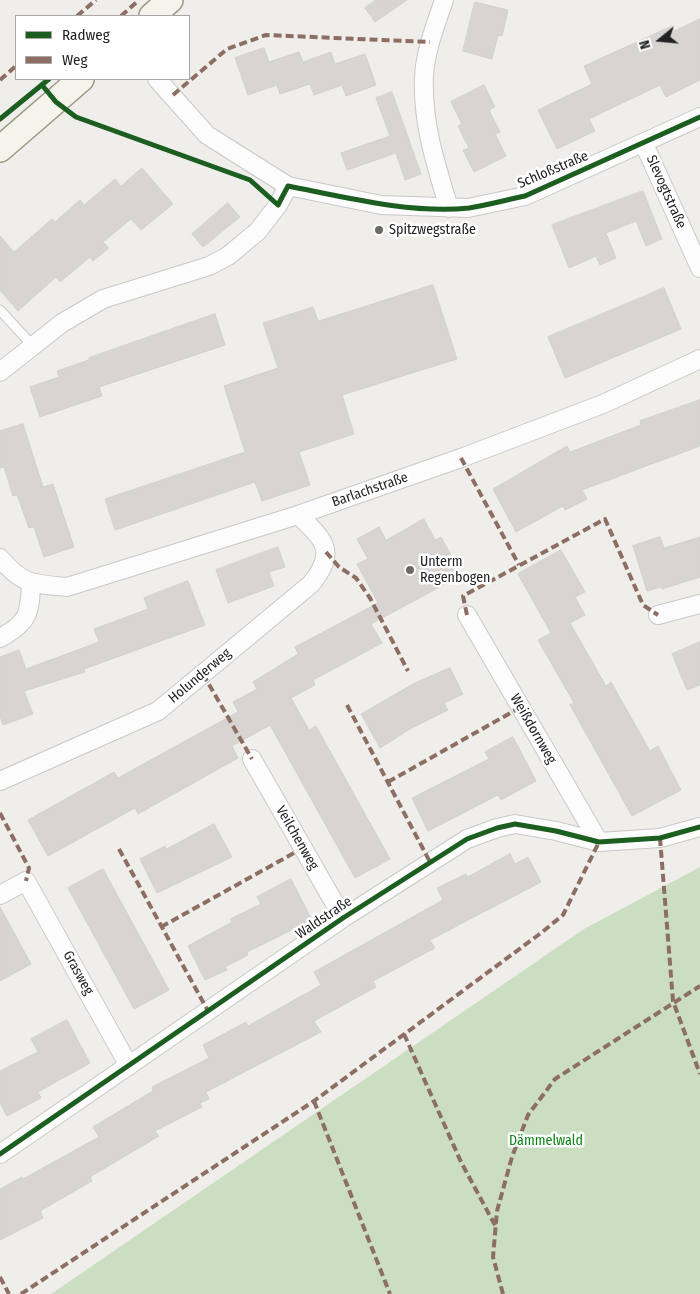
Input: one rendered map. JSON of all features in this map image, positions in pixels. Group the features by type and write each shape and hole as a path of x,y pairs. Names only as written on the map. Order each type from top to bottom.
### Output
{"main road":[{"path":"153,15 170,0"},
{"path":"0,149 80,80"}],"street":[{"path":"444,0 430,42 424,76 425,120 435,165 449,208"},
{"name":"Schloßstraße","path":"158,80 207,134 288,186 381,204 468,208 525,196 644,144 700,117"},
{"name":"Slevogtstraße","path":"644,144 700,268"},
{"path":"0,372 62,323 103,299 209,266 228,256 258,231 278,205 288,186"},
{"name":"Barlachstraße","path":"30,584 66,587 298,515 461,458 603,404 700,359"},
{"name":"Holunderweg","path":"0,781 158,711 311,584 323,569 326,552 321,538 298,515"},
{"path":"0,558 11,571 30,584 30,609 25,620 0,638"},
{"path":"658,616 700,604"},
{"name":"Weißdornweg","path":"467,615 599,842"},
{"name":"Veilchenweg","path":"252,759 343,918"},
{"name":"Waldstraße","path":"0,1154 343,918 450,848 467,839 496,828 515,824 556,831 599,842 660,838 700,827"},
{"name":"Grasweg","path":"0,895 26,881 129,1066"}],"lane":[{"path":"0,310 32,345"}],"green space":[{"name":"Dämmelwald","path":"700,867 700,1294 51,1294 584,929"}],"building":[{"path":"376,0 407,0 375,22 365,8"},
{"path":"475,2 508,10 502,36 498,35 492,59 463,51"},
{"path":"700,19 700,80 666,97 660,85 589,119 595,131 557,149 538,110 592,84 584,66 672,26 674,31"},
{"path":"264,48 269,62 299,52 303,62 331,52 335,64 365,54 376,85 346,96 342,85 314,95 310,84 280,94 277,85 248,95 235,58"},
{"path":"484,85 495,107 489,110 500,132 495,134 506,156 474,172 463,150 469,148 458,126 462,124 451,102"},
{"path":"392,92 421,174 405,180 396,153 347,170 341,153 390,136 376,98"},
{"path":"142,168 173,204 141,230 131,219 103,242 109,248 93,261 90,257 60,282 56,277 18,311 0,290 0,236 14,252 52,219 55,222 80,200 84,205 115,179 121,186"},
{"path":"643,191 662,239 646,246 636,221 606,233 616,258 600,265 596,256 569,268 552,225"},
{"path":"228,203 240,217 203,247 192,234"},
{"path":"433,285 457,359 342,395 354,434 299,452 310,485 262,501 255,482 115,530 105,499 245,452 224,386 278,368 263,323 313,307 318,321"},
{"path":"664,288 681,329 565,378 548,337"},
{"path":"215,314 225,345 99,387 102,396 40,417 30,387 59,377 57,371"},
{"path":"700,400 700,446 582,490 587,499 565,510 563,506 516,532 493,489 567,446 570,452 641,425 640,421"},
{"path":"23,424 43,487 53,484 74,547 44,557 34,527 29,528 17,495 13,496 4,467 0,468 0,431"},
{"path":"424,519 435,540 441,537 462,575 371,624 382,643 313,680 315,685 291,698 309,730 316,726 390,859 355,878 270,725 232,746 238,758 138,814 135,808 48,856 28,820 114,772 118,778 238,712 233,702 257,689 253,682 298,654 295,647 378,603 357,564 368,559 357,539 379,527 386,540"},
{"path":"660,537 664,548 700,537 700,577 662,589 661,587 647,591 633,546"},
{"path":"278,547 285,567 269,572 274,586 228,603 216,570"},
{"path":"561,550 585,592 575,597 585,615 570,623 606,686 611,682 650,751 658,746 681,790 632,816 570,705 574,703 538,640 551,633 518,574"},
{"path":"188,581 205,625 84,669 85,672 24,691 33,714 3,725 0,716 0,657 19,650 26,669 99,642 94,629 148,609 144,598"},
{"path":"700,642 700,685 687,690 672,654"},
{"path":"450,668 463,694 444,703 448,710 410,729 380,748 361,714 415,683"},
{"path":"513,737 536,781 501,800 498,795 428,831 412,798 489,759 485,752"},
{"path":"214,824 232,857 157,893 140,859 165,846 166,849"},
{"path":"510,854 515,864 528,857 541,882 430,940 435,948 373,981 376,987 314,1021 321,1032 206,1092 209,1099 200,1103 202,1107 155,1131 159,1136 90,1177 92,1181 40,1211 43,1218 0,1240 0,1189 22,1177 23,1179 99,1137 93,1127 153,1091 152,1087 209,1058 203,1045 246,1022 248,1026 321,985 314,972 443,900 437,888 466,874 467,877"},
{"path":"103,869 169,990 134,1009 68,888"},
{"path":"291,879 312,920 247,952 248,955 225,967 227,970 205,980 188,946 232,922 230,919 261,904 257,897"},
{"path":"0,907 31,964 0,981"},
{"path":"67,1020 90,1063 38,1092 41,1098 7,1116 0,1103 0,1071 38,1052 31,1039"}],"marked path":[{"path":"78,15 96,0"},
{"path":"122,15 139,0"},
{"path":"173,95 227,49 266,35 430,42"},
{"path":"0,80 15,67"},
{"path":"461,458 519,565"},
{"path":"467,615 463,596 605,519 643,605 658,615"},
{"path":"326,552 339,567 356,578 370,598 408,671"},
{"path":"203,674 252,759"},
{"path":"347,705 430,862"},
{"path":"388,782 521,707"},
{"path":"0,813 29,868 26,881"},
{"path":"660,838 673,1001 700,1074"},
{"path":"21,1294 314,1101 541,933 563,915 599,842"},
{"path":"161,927 303,848"},
{"path":"119,849 208,1011"},
{"path":"503,1294 493,1257 497,1211 512,1157 528,1115 555,1079 700,986"},
{"path":"404,1034 461,1162 496,1227"},
{"path":"314,1101 390,1294"},
{"path":"0,1277 9,1294"}],"cycle path":[{"path":"0,119 48,80"},
{"path":"42,85 56,102 76,117 250,180 278,205 288,186 401,207 424,209 469,208 525,196 700,117"},
{"path":"0,1154 343,918 467,839 497,828 515,824 556,831 599,842 660,838 700,827"}],"place":[{"name":"Spitzwegstraße","path":"379,230"},
{"name":"Unterm Regenbogen","path":"410,570"}]}
